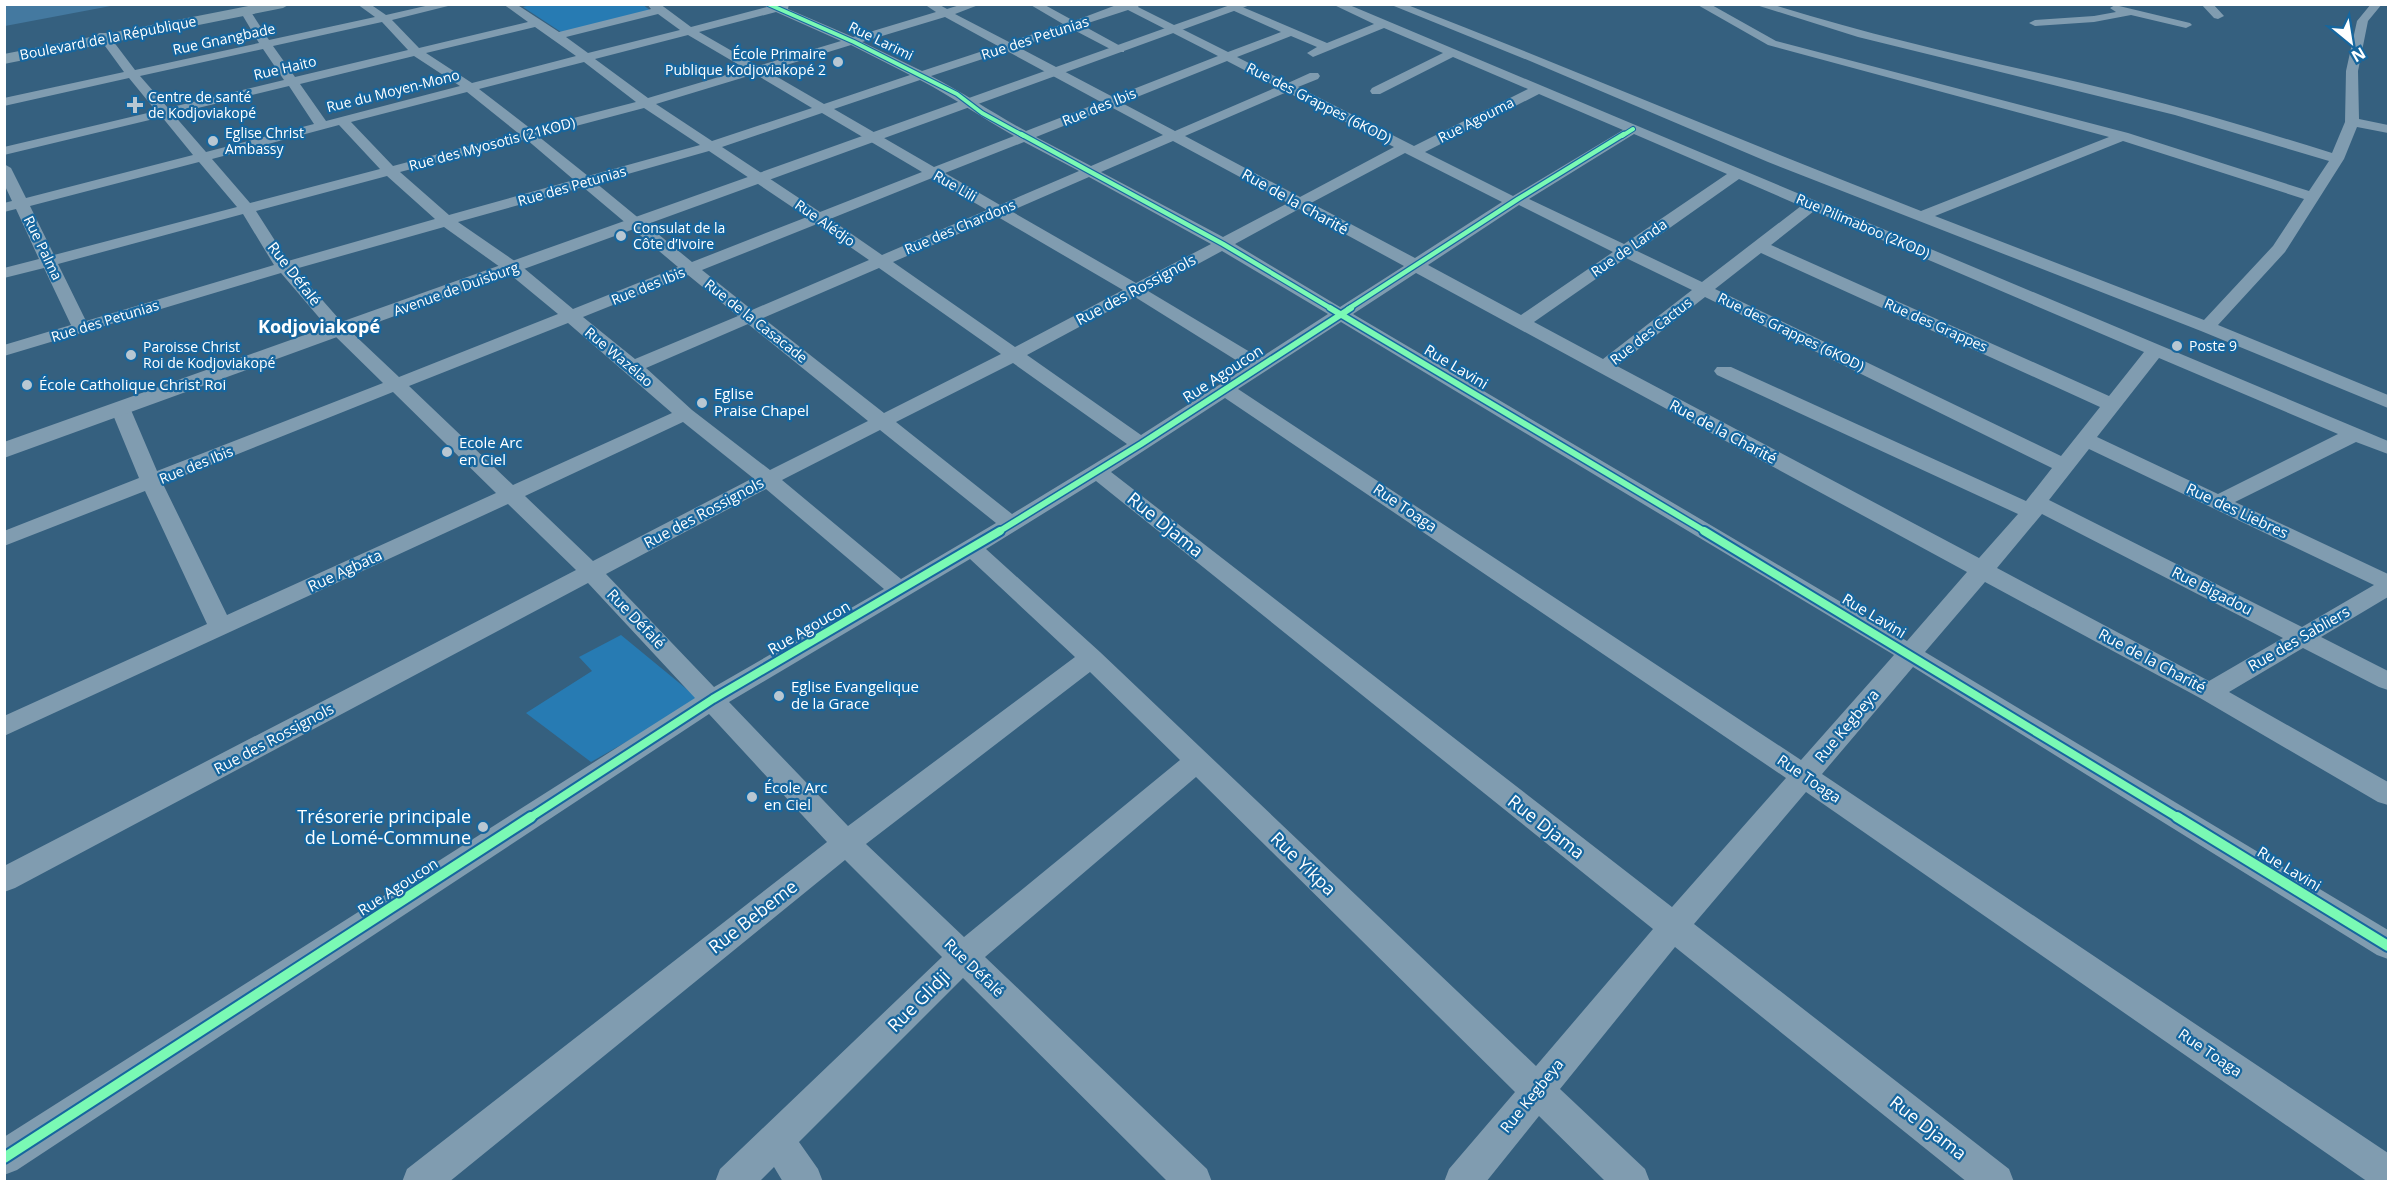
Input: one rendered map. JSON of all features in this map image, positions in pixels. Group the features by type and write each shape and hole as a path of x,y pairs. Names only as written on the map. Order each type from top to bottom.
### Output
{"highway":[{"name":"Boulevard de la République","path":"4,59 260,4"},
{"name":"Boulevard de la République","path":"4,54 283,4"}],"street":[{"name":"Rue de la Casacade","path":"362,4 385,20 417,53 469,87 690,269 1011,524"},
{"name":"Rue Gnangbade","path":"4,102 451,4"},
{"path":"511,6 531,4"},
{"name":"Rue de la Charité","path":"929,4 2209,692 2388,795"},
{"name":"Rue des Myosotis (21KOD)","path":"4,273 646,102 758,71 976,4"},
{"path":"1034,4 1120,50"},
{"name":"Rue Pilimaboo (2KOD)","path":"1337,4 2388,448"},
{"path":"1701,4 1772,43 2122,136 2312,197"},
{"path":"1758,4 1815,22 2179,111 2337,159"},
{"path":"2100,4 2186,25"},
{"path":"2206,4 2218,16"},
{"path":"2207,327 2279,249 2337,159 2352,122 2352,71 2363,21 2377,4"},
{"name":"Rue des Petunias","path":"4,351 285,267 711,146 1129,5"},
{"name":"Rue des Grappes (6KOD)","path":"1129,5 1409,150 1624,251 2065,466"},
{"path":"1400,5 1534,58 1773,159 2207,327 2388,402"},
{"name":"Rue Alédjo","path":"511,6 1141,444"},
{"name":"Rue du Moyen-Mono","path":"4,208 779,6"},
{"name":"Rue Larimi","path":"779,6 965,99 970,104 1089,171 1223,244"},
{"path":"557,36 655,7"},
{"name":"Rue Lili","path":"655,7 688,30 1135,290 1259,366"},
{"path":"1233,7 1326,47"},
{"name":"Avenue de Duisburg","path":"4,451 1120,50 1233,7"},
{"path":"244,11 265,45 294,81 322,125"},
{"path":"2035,23 2094,19 2131,12"},
{"name":"Rue Haito","path":"4,151 537,23"},
{"path":"1310,54 1383,24"},
{"name":"Rue des Ibis","path":"4,540 1290,32"},
{"name":"Rue Défalé","path":"104,36 132,74 247,209 285,267 340,331 591,572 846,843 1194,1182"},
{"path":"1376,91 1453,53"},
{"name":"Rue des Chardons","path":"633,367 1314,75"},
{"name":"Rue Agouma","path":"1409,150 1538,89"},
{"name":"Rue Wazélao","path":"341,120 390,171 446,221 513,268 633,367 685,414 768,479 900,590"},
{"path":"2352,122 2388,129"},
{"name":"Rue Agoucon","path":"4,1158 712,699 972,548 1141,444 1515,200 1633,129"},
{"path":"1921,216 2122,136"},
{"name":"Rue des Rossignols","path":"4,880 768,479 1012,356 1298,203 1409,150"},
{"name":"Rue Palma","path":"4,168 81,328"},
{"name":"Rue de Landa","path":"1521,323 1738,173"},
{"name":"Rue des Cactus","path":"1604,368 1812,204"},
{"name":"Rue Lavini","path":"1223,244 1909,652 2388,946"},
{"name":"Rue des Grappes","path":"1760,246 2112,405"},
{"name":"Rue Kegbeya","path":"1462,1182 1673,927 1909,652 1982,571 2156,349"},
{"name":"Rue Bigadou","path":"1724,371 2034,507 2303,637 2388,681"},
{"name":"Rue Toaga","path":"1225,389 1804,776 2388,1174"},
{"path":"121,410 151,482 221,628"},
{"name":"Rue Agbata","path":"4,727 685,414"},
{"path":"2218,502 2355,434"},
{"name":"Rue des Liebres","path":"2085,439 2388,584"},
{"name":"Rue Djama","path":"1097,471 1996,1182"},
{"name":"Rue Yikpa","path":"972,548 1091,658 1632,1182"},
{"name":"Rue des Sabliers","path":"2209,692 2388,584"},
{"name":"Rue Bebeme","path":"420,1182 846,843 1091,658"},
{"name":"Rue Glidji","path":"733,1182 963,957 1197,761"},
{"path":"777,1141 805,1182"}],"shaded area":[{"path":"5,4 116,4 116,5 5,26"},
{"path":"534,4 642,4 651,11 564,34 523,7"},
{"path":"621,635 700,700 591,762 526,713 592,671 579,657"}],"cycle path":[{"path":"768,4 854,42 957,94 982,113 1223,244 1909,653 2388,946"},
{"path":"4,1158 713,699 972,548 1141,444 1518,199 1633,129"}],"place":[{"name":"École Primaire Publique Kodjoviakopé 2","path":"838,62"},
{"name":"Centre de santé de Kodjoviakopé","path":"135,105"},
{"name":"Eglise Christ Ambassy","path":"213,141"},
{"name":"Consulat de la Côte d’Ivoire","path":"621,236"},
{"name":"Poste 9","path":"2177,346"},
{"name":"Paroisse Christ Roi de Kodjoviakopé","path":"131,355"},
{"name":"École Catholique Christ Roi","path":"27,385"},
{"name":"Eglise Praise Chapel","path":"702,403"},
{"name":"Ecole Arc en Ciel","path":"447,452"},
{"name":"Eglise Evangelique de la Grace","path":"779,696"},
{"name":"École Arc en Ciel","path":"752,797"},
{"name":"Trésorerie principale de Lomé-Commune","path":"483,827"}],"district":[{"name":"Kodjoviakopé","path":"319,327"}]}
